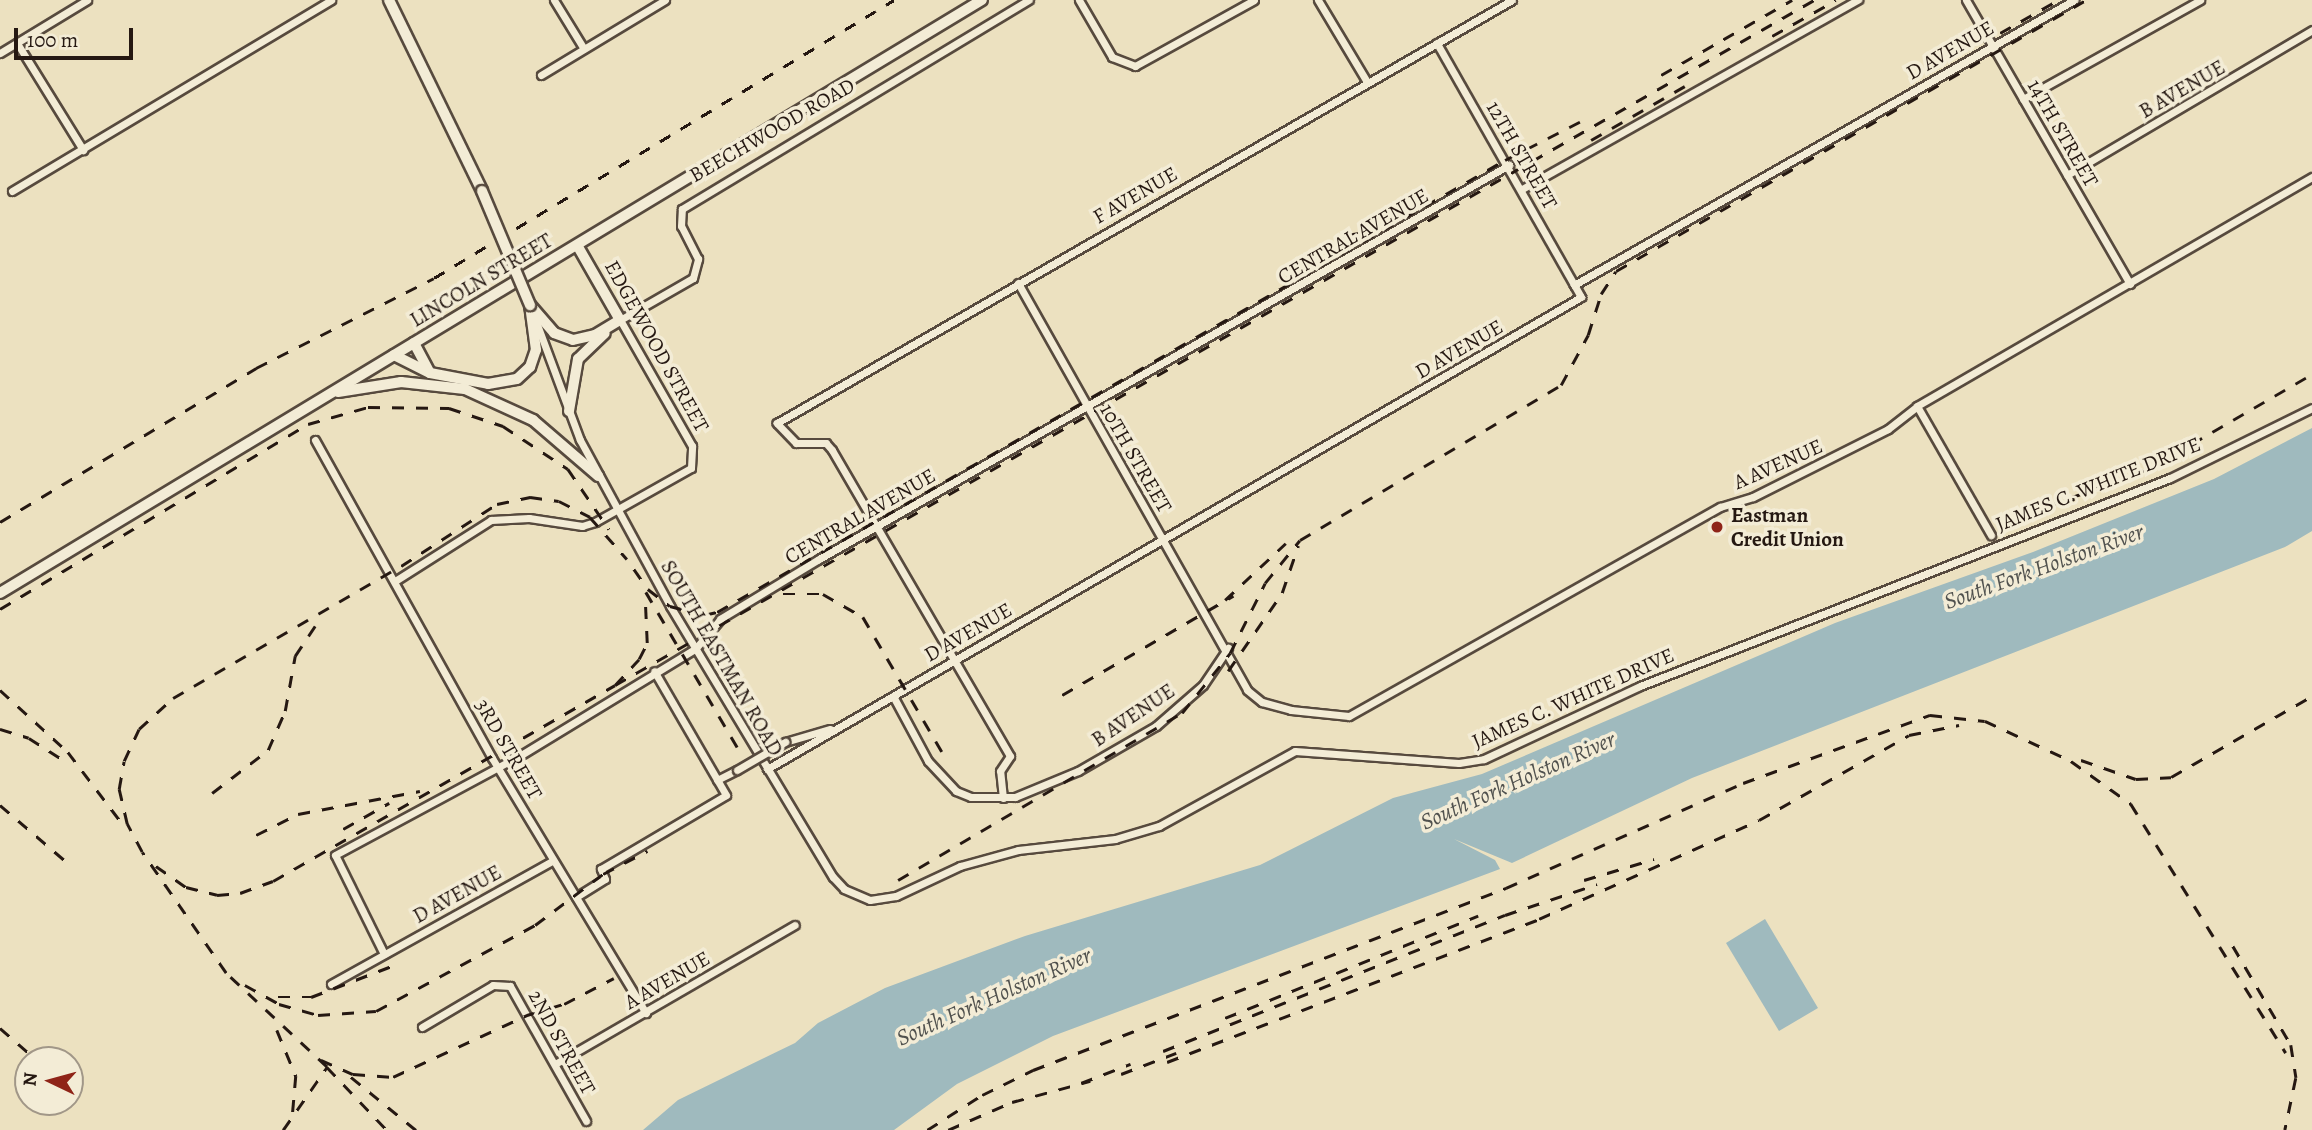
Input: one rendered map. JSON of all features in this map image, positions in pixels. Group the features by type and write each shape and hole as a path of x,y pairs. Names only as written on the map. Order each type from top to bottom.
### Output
{"main road":[{"path":"389,0 482,191 530,305 536,350 530,367 517,379 488,384 430,373 394,355"},
{"name":"LINCOLN STREET","path":"0,593 982,0"},
{"name":"EDGEWOOD STREET","path":"577,245 620,320"},
{"path":"530,305 563,337 582,340 610,327"},
{"name":"BEECHWOOD ROAD","path":"610,327 620,320"},
{"path":"569,411 579,359 610,327"},
{"path":"414,343 430,373"},
{"path":"331,394 401,382 465,389 533,419 598,476"}],"street":[{"path":"0,53 87,0"},
{"path":"12,191 331,0"},
{"path":"554,0 584,49"},
{"path":"541,75 665,0"},
{"name":"BEECHWOOD ROAD","path":"620,320 693,278 698,259 681,218 688,202 1029,0"},
{"path":"1079,0 1112,57 1135,66 1254,0"},
{"path":"1318,0 1367,82"},
{"path":"1492,0 1496,9"},
{"name":"F AVENUE","path":"875,527 826,443 796,443 777,423 1512,0"},
{"path":"1522,189 1858,0"},
{"name":"14TH STREET","path":"1966,0 2130,284"},
{"name":"D AVENUE","path":"766,769 1581,297 1574,285 2074,0"},
{"path":"2023,99 2200,0"},
{"name":"B AVENUE","path":"2067,175 2312,30"},
{"path":"17,43 83,150"},
{"name":"12TH STREET","path":"1437,43 1509,165 1574,285"},
{"name":"CENTRAL AVENUE","path":"384,954 335,855 500,766 696,648 720,618 1509,165"},
{"name":"A AVENUE","path":"1228,648 1247,690 1262,702 1320,716 1349,716 1720,507 1754,497 1823,458 1840,456 1888,429 1917,406 2312,177"},
{"name":"10TH STREET","path":"1018,283 1163,541 1228,648"},
{"name":"SOUTH EASTMAN ROAD","path":"530,305 569,411 598,476 696,648 832,877 850,892 870,900"},
{"name":"EDGEWOOD STREET","path":"618,511 686,472 694,461 692,446 620,320"},
{"path":"1917,406 1991,535"},
{"name":"JAMES C. WHITE DRIVE","path":"870,900 897,896 960,866 1018,850 1115,839 1159,826 1295,751 1459,763 1485,759 1640,686 2170,478 2312,408"},
{"name":"3RD STREET","path":"315,440 552,861"},
{"path":"395,581 491,520 529,518 582,526 618,511"},
{"path":"875,527 1010,756 1000,771 1003,798 971,797 956,791 928,761 893,696"},
{"name":"B AVENUE","path":"1003,798 1078,771 1173,713 1203,685 1228,648"},
{"path":"576,897 605,879 601,869 726,795 654,671"},
{"name":"D AVENUE","path":"718,780 785,742 844,724"},
{"path":"552,861 646,1013"},
{"name":"D AVENUE","path":"331,984 552,861"},
{"name":"A AVENUE","path":"555,1064 795,925"},
{"name":"2ND STREET","path":"422,1027 493,985 504,984 555,1064 586,1121"}],"water":[{"name":"South Fork Holston River","path":"2312,428 2312,531 2285,547 1692,778 1512,863 1454,839 1495,860 1500,869 1053,1036 957,1084 894,1130 643,1130 678,1100 795,1043 818,1023 885,988 1025,936 1260,865 1393,798 1482,774 1835,623 2033,552 2214,479"},
{"path":"1765,919 1818,1008 1779,1031 1726,943"}],"railway":[{"path":"0,522 256,368 434,278 894,0"},
{"path":"1661,75 1792,0"},
{"path":"615,685 1814,0"},
{"path":"1772,36 1836,0"},
{"path":"2000,33 2058,0"},
{"path":"898,880 1182,713 1230,653 1265,583 1300,540 1561,385 1588,335 1601,294 1616,271 2086,0"},
{"path":"1591,140 1690,83"},
{"path":"634,569 648,589 670,606 704,615 717,612 1505,160 1585,119"},
{"path":"1299,261 1346,235 1374,231"},
{"path":"2003,523 2150,468 2312,374"},
{"path":"0,609 308,424 368,407 449,408 503,426 568,469 609,529"},
{"path":"283,1130 327,1067 226,973 142,852 127,824 119,789 124,761 139,729 173,698 401,566 497,504 530,497 559,501 590,517 627,559"},
{"path":"1225,600 1286,543"},
{"path":"1228,671 1282,593 1298,546"},
{"path":"646,592 741,753"},
{"path":"783,594 823,594 863,617 948,762"},
{"path":"1062,695 1233,596"},
{"path":"156,866 186,887 217,895 240,893 273,881 615,685 639,659 647,643 645,599"},
{"path":"212,793 268,750 285,711 295,656 321,617"},
{"path":"0,690 68,752 125,827"},
{"path":"2081,760 2136,779 2171,777 2312,696"},
{"path":"927,1130 982,1095 1033,1070 1506,888 1743,783 1930,715 1985,721 2071,761 2131,804 2286,1053"},
{"path":"1167,1062 1539,919 1759,820 1909,735 1959,725"},
{"path":"0,729 29,738 68,763"},
{"path":"256,835 298,814 420,791"},
{"path":"343,829 389,803"},
{"path":"0,805 68,863"},
{"path":"245,985 279,1004 318,1015 376,1011 535,925 603,874 647,851"},
{"path":"1584,880 1654,859"},
{"path":"1163,1051 1505,915 1597,884"},
{"path":"1225,1018 1478,916"},
{"path":"2233,946 2291,1045 2296,1078 2285,1130"},
{"path":"278,997 311,997 397,964"},
{"path":"321,1060 353,1074 393,1077 527,1015 564,1004 614,978"},
{"path":"0,1028 21,1046"},
{"path":"277,1030 296,1076 293,1113"},
{"path":"1121,1074 1176,1053"},
{"path":"1081,1083 1130,1064"},
{"path":"327,1067 387,1130"},
{"path":"351,1077 416,1130"},
{"path":"948,1130 1012,1102 1090,1081"}],"place":[{"name":"Eastman Credit Union","path":"1717,527"}]}
